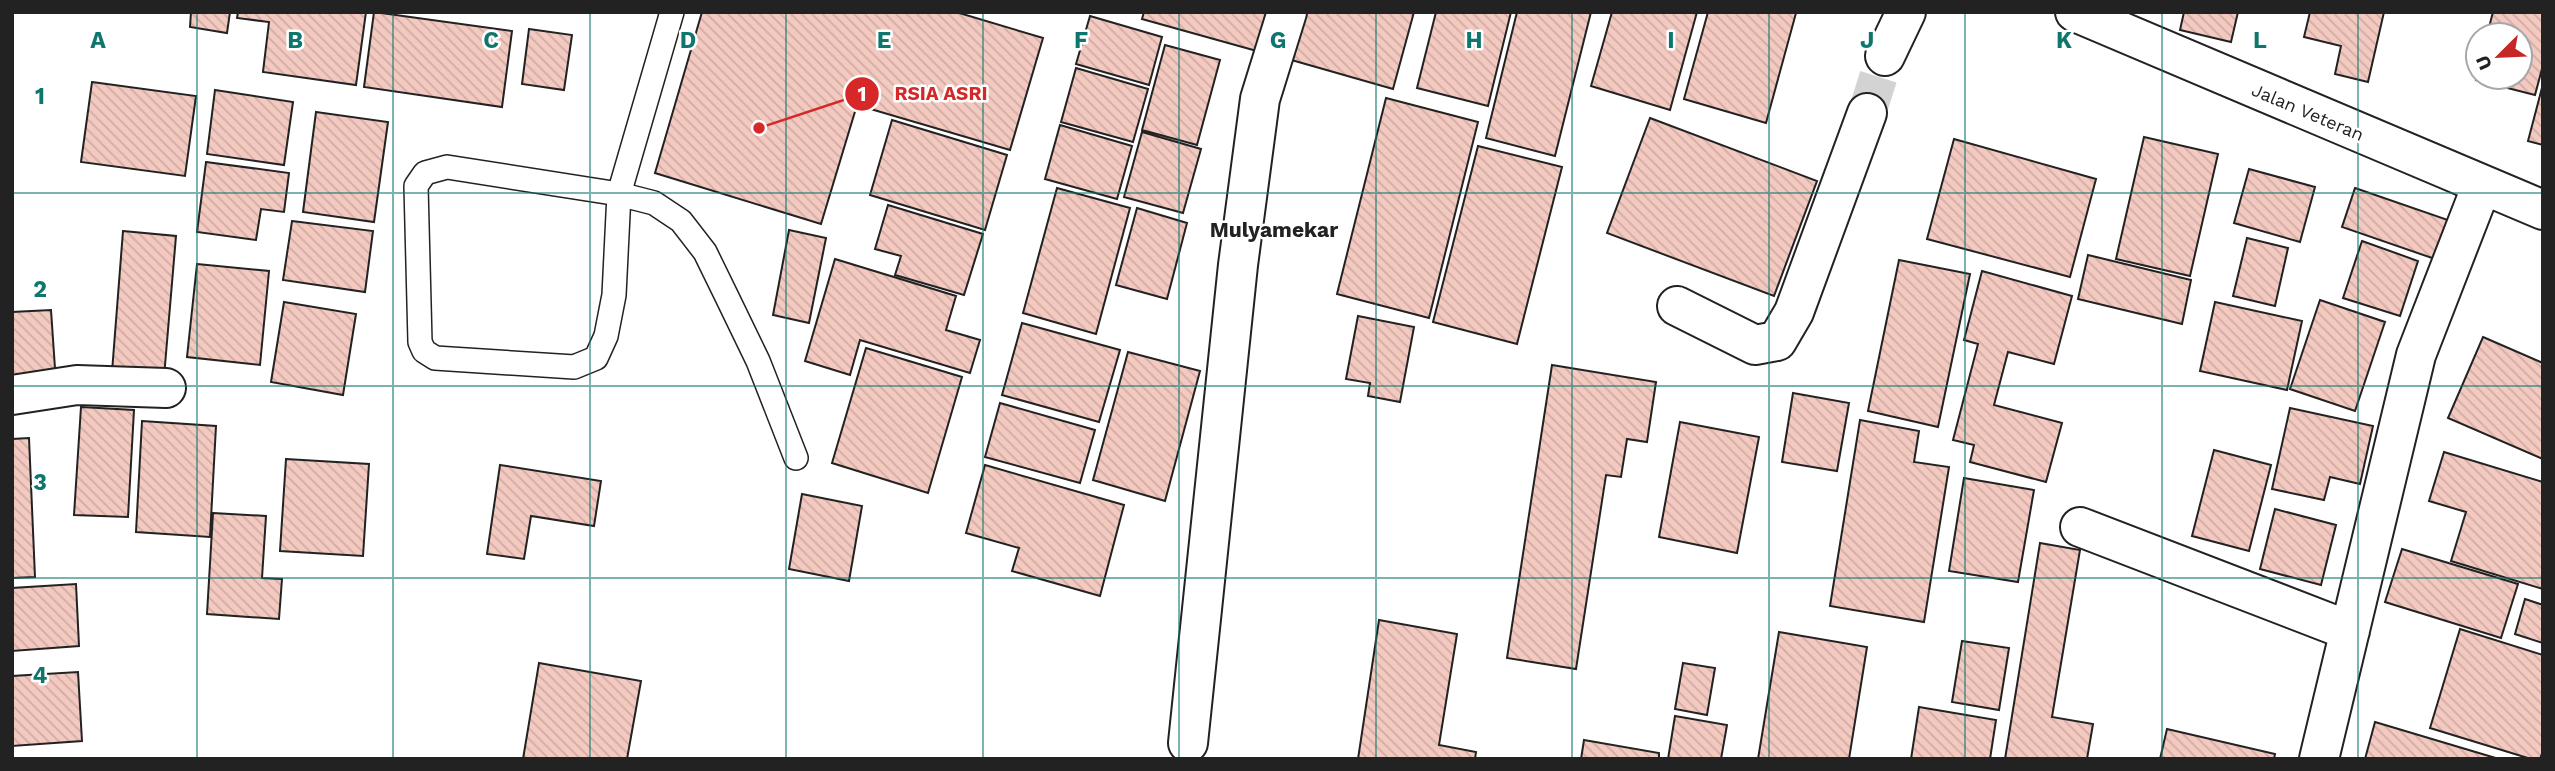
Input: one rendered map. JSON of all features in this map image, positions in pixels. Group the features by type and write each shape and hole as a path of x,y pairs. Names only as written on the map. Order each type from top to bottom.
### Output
{"main road":[{"path":"1188,743 1238,265 1256,124 1260,99 1287,12"},
{"path":"1885,56 1906,12"},
{"name":"Jalan Veteran","path":"2075,12 2543,210"},
{"path":"1677,306 1755,345 1777,341 1794,312 1867,113"},
{"path":"2319,759 2416,355 2482,185"},
{"path":"12,395 77,385 166,388"},
{"path":"2080,527 2350,631"}],"lane":[{"path":"672,12 619,194 614,295 606,336 596,358 574,367 435,358 424,351 420,342 416,186 425,173 447,167 619,194 654,203 681,221 705,252 758,361 796,458"}],"building":[{"path":"191,12 230,12 227,33 190,27"},
{"path":"238,12 366,12 356,85 263,72 269,22 237,18"},
{"path":"374,12 512,31 502,107 364,87"},
{"path":"702,12 956,12 1043,38 1010,150 857,105 821,224 655,173"},
{"path":"1144,12 1276,12 1264,53 1142,19"},
{"path":"1301,12 1414,12 1393,89 1288,59"},
{"path":"1436,12 1511,12 1488,106 1417,88"},
{"path":"1517,12 1591,12 1555,156 1486,138"},
{"path":"1612,12 1697,12 1670,110 1591,86"},
{"path":"1708,12 1796,13 1766,123 1684,99"},
{"path":"2184,12 2238,12 2231,42 2180,30"},
{"path":"2310,12 2384,12 2368,82 2335,74 2341,46 2304,37"},
{"path":"2493,12 2542,12 2543,65 2535,95 2519,91 2534,91 2534,21 2491,21"},
{"path":"1090,16 1162,37 1149,85 1076,64"},
{"path":"529,29 572,35 564,90 522,84"},
{"path":"1165,45 1220,60 1197,145 1142,130"},
{"path":"1076,68 1148,89 1133,142 1061,122"},
{"path":"92,82 196,96 185,176 81,162"},
{"path":"2543,84 2543,145 2528,141"},
{"path":"215,90 293,102 284,165 207,154"},
{"path":"1386,98 1478,122 1429,318 1337,294"},
{"path":"316,112 388,122 374,222 303,212"},
{"path":"1650,118 1817,181 1774,296 1607,233"},
{"path":"892,120 1007,155 985,230 870,195"},
{"path":"1060,125 1132,146 1117,199 1045,179"},
{"path":"1142,132 1201,149 1183,213 1124,197"},
{"path":"2144,137 2218,154 2190,276 2116,259"},
{"path":"1954,139 2096,179 2070,277 1927,239"},
{"path":"1478,146 1562,167 1517,344 1433,322"},
{"path":"206,162 289,173 284,212 261,209 256,240 197,232"},
{"path":"2249,169 2315,187 2300,242 2234,223"},
{"path":"1057,188 1130,208 1096,334 1023,313"},
{"path":"2355,188 2448,220 2435,259 2342,227"},
{"path":"888,205 983,234 964,295 895,275 901,256 875,249"},
{"path":"1137,208 1187,223 1167,299 1116,285"},
{"path":"292,221 373,231 365,292 283,280"},
{"path":"789,230 826,238 809,323 773,315"},
{"path":"123,231 176,236 164,377 112,372"},
{"path":"2247,238 2288,248 2275,306 2233,296"},
{"path":"2362,241 2418,261 2400,316 2343,298"},
{"path":"2088,255 2191,280 2182,324 2078,299"},
{"path":"835,259 956,296 946,330 980,340 970,373 860,340 850,375 805,361"},
{"path":"1899,260 1970,274 1938,427 1868,411"},
{"path":"197,264 269,271 260,365 187,357"},
{"path":"1982,271 2072,296 2054,364 2008,352 1994,405 2062,423 2046,482 1970,462 1974,445 1953,440 1978,344 1964,340"},
{"path":"2320,300 2385,322 2355,411 2290,389"},
{"path":"284,302 356,314 343,395 271,382"},
{"path":"2215,302 2302,321 2287,390 2200,371"},
{"path":"51,310 56,383 12,385 12,312"},
{"path":"1358,316 1414,327 1400,402 1368,396 1370,383 1346,379"},
{"path":"1022,323 1120,350 1099,422 1002,395"},
{"path":"2483,337 2543,363 2543,459 2448,418"},
{"path":"866,348 962,377 928,493 832,463"},
{"path":"1128,352 1200,371 1165,501 1093,480"},
{"path":"1552,365 1656,382 1647,442 1627,439 1621,477 1606,475 1576,669 1507,658"},
{"path":"1793,393 1849,403 1837,471 1782,462"},
{"path":"1000,403 1095,430 1080,483 985,457"},
{"path":"81,407 134,410 128,517 74,515"},
{"path":"2290,408 2373,426 2360,484 2330,477 2324,500 2272,489"},
{"path":"1860,420 1919,431 1914,462 1949,467 1924,622 1830,606"},
{"path":"142,421 216,426 210,537 136,532"},
{"path":"1680,422 1759,437 1737,553 1659,537"},
{"path":"29,438 35,577 12,578 12,439"},
{"path":"2214,450 2271,465 2249,551 2192,536"},
{"path":"2444,452 2543,482 2543,589 2451,561 2466,512 2429,501"},
{"path":"286,459 369,464 363,556 280,551"},
{"path":"500,465 601,481 594,526 531,516 524,559 487,554"},
{"path":"985,465 1124,505 1100,596 1012,571 1019,548 966,533"},
{"path":"1964,478 2034,490 2018,582 1949,571"},
{"path":"802,494 862,506 849,581 789,569"},
{"path":"2275,509 2336,525 2321,585 2260,569"},
{"path":"213,513 266,516 262,578 282,579 279,619 207,614"},
{"path":"2040,543 2080,550 2052,717 2093,724 2087,759 2005,759"},
{"path":"2402,549 2518,584 2501,638 2385,602"},
{"path":"76,584 79,646 12,651 12,588"},
{"path":"2525,599 2543,605 2543,643 2515,634"},
{"path":"1379,620 1457,634 1439,745 1476,752 1475,759 1358,759"},
{"path":"2460,629 2543,655 2543,751 2540,759 2531,759 2430,728"},
{"path":"1779,632 1867,647 1849,759 1758,759"},
{"path":"1962,641 2009,648 1999,710 1952,702"},
{"path":"539,663 641,681 627,759 523,759"},
{"path":"1683,663 1715,668 1707,715 1675,709"},
{"path":"78,672 82,741 12,746 12,676"},
{"path":"1919,707 1996,720 1990,759 1911,759"},
{"path":"1675,716 1727,725 1721,759 1668,759"},
{"path":"2375,722 2499,759 2365,759"},
{"path":"2167,729 2275,754 2274,759 2160,759"},
{"path":"1584,740 1659,753 1659,759 1581,759"}],"tunnel":[{"path":"1867,113 1885,56"}],"place":[{"name":"RSIA ASRI","path":"759,128"}],"district":[{"name":"Mulyamekar","path":"1274,229"}]}
